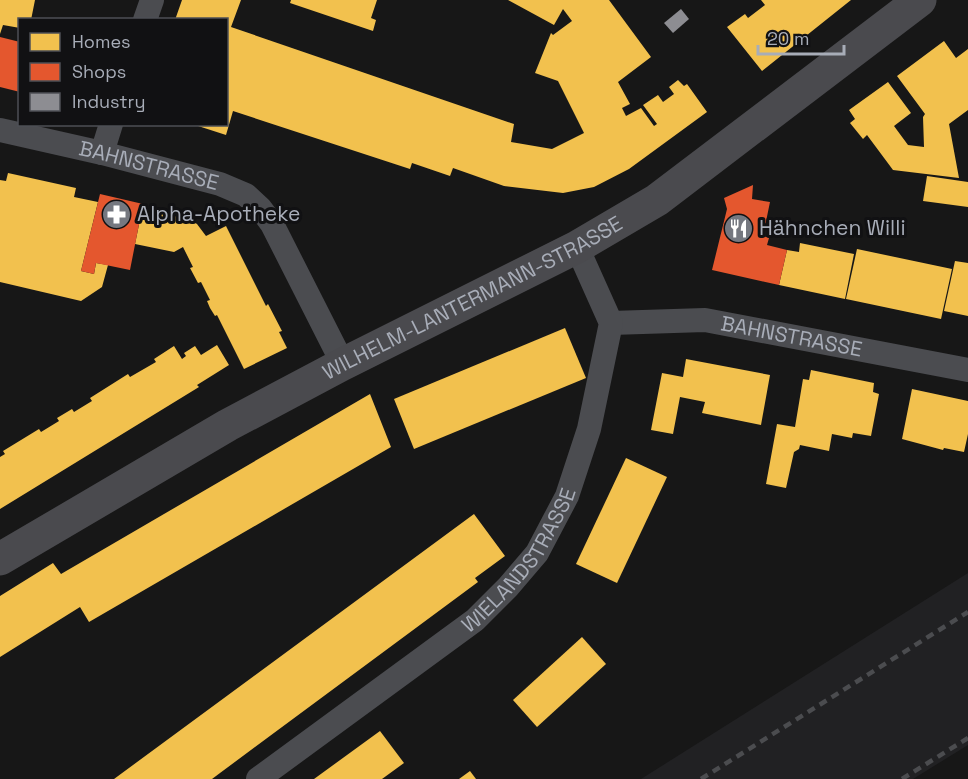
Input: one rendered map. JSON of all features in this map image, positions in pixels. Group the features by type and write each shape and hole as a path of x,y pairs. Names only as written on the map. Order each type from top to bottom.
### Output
{"main road":[{"name":"WILHELM-LANTERMANN-STRASSE","path":"0,559 228,425 343,364 577,247 657,200 920,0"}],"street":[{"path":"146,18 152,0"},
{"path":"102,153 110,126"},
{"name":"BAHNSTRASSE","path":"0,130 102,153 220,184 246,195 272,224 343,364"},
{"path":"577,247 611,323"},
{"name":"BAHNSTRASSE","path":"611,323 705,320 968,370"},
{"name":"WIELANDSTRASSE","path":"258,779 475,620 508,587 537,553 567,496 590,429 611,323"}],"shaded area":[{"path":"968,573 968,745 913,779 641,779"}],"building: Homes":[{"path":"0,0 35,0 31,18 18,18 18,28 3,25 0,34"},
{"path":"182,0 241,0 231,27 514,124 511,142 552,149 584,133 558,81 535,73 551,33 553,35 572,21 563,9 554,25 508,0 609,0 651,57 618,82 630,104 622,108 626,116 641,108 654,126 657,124 643,105 658,95 663,102 674,94 669,87 678,80 684,86 687,84 707,112 629,169 594,187 563,193 504,186 453,168 450,176 412,163 410,169 233,111 226,135 198,126 228,126 228,18 176,18"},
{"path":"291,0 377,0 371,18 376,20 373,31 290,3"},
{"path":"761,0 851,0 762,71 727,27 745,14 748,18 765,5"},
{"path":"944,41 956,58 968,49 968,110 949,124 959,178 893,170 867,135 863,139 850,123 855,119 849,110 888,82 911,113 894,126 908,145 924,147 923,117 925,114 897,76"},
{"path":"8,173 76,188 74,197 98,202 81,271 94,274 96,263 108,265 102,287 81,301 0,282 0,180 6,181"},
{"path":"927,176 968,182 968,207 923,201"},
{"path":"142,210 189,219 197,224 206,236 226,226 266,306 268,304 282,331 279,332 287,348 244,369 217,315 215,316 210,308 207,301 210,300 201,282 198,283 190,268 193,267 183,247 174,252 135,244"},
{"path":"800,243 854,254 845,299 779,285 787,250 799,252"},
{"path":"857,249 952,269 941,319 846,299"},
{"path":"955,261 968,263 968,316 944,311"},
{"path":"565,328 586,378 414,449 394,399"},
{"path":"217,345 229,365 197,385 199,387 0,509 0,457 5,454 3,451 39,429 41,432 59,421 57,418 72,409 74,412 92,401 90,398 128,374 130,377 156,362 154,359 174,346 182,359 186,356 184,353 195,346 201,355"},
{"path":"686,359 770,375 761,425 702,413 705,402 680,397 673,434 651,430 662,373 683,377"},
{"path":"811,370 874,383 873,392 879,394 871,436 853,433 852,438 832,434 829,451 800,445 799,449 794,452 786,488 766,484 777,424 795,427 803,379 809,380"},
{"path":"912,389 968,401 968,434 964,452 944,448 943,450 902,439"},
{"path":"370,394 391,447 89,622 80,607 0,657 0,596 53,563 61,574"},
{"path":"626,458 667,477 617,583 576,564"},
{"path":"474,514 505,556 475,578 478,582 212,779 114,779"},
{"path":"582,637 606,664 537,727 513,700"},
{"path":"380,731 404,763 382,779 314,779"},
{"path":"470,771 476,779 459,779"}],"building: Shops":[{"path":"0,37 18,42 18,92 0,87"},
{"path":"753,185 752,199 770,202 763,236 769,238 767,245 787,250 779,285 712,270 727,209 724,198"},
{"path":"100,194 143,204 130,270 96,263 94,274 81,271"}],"building: Industry":[{"path":"681,9 689,19 673,33 664,23"}],"railway":[{"path":"701,779 968,612"},
{"path":"902,779 968,738"}],"place":[{"name":"Alpha-Apotheke","path":"116,214"},
{"name":"Hähnchen Willi","path":"738,228"}]}
